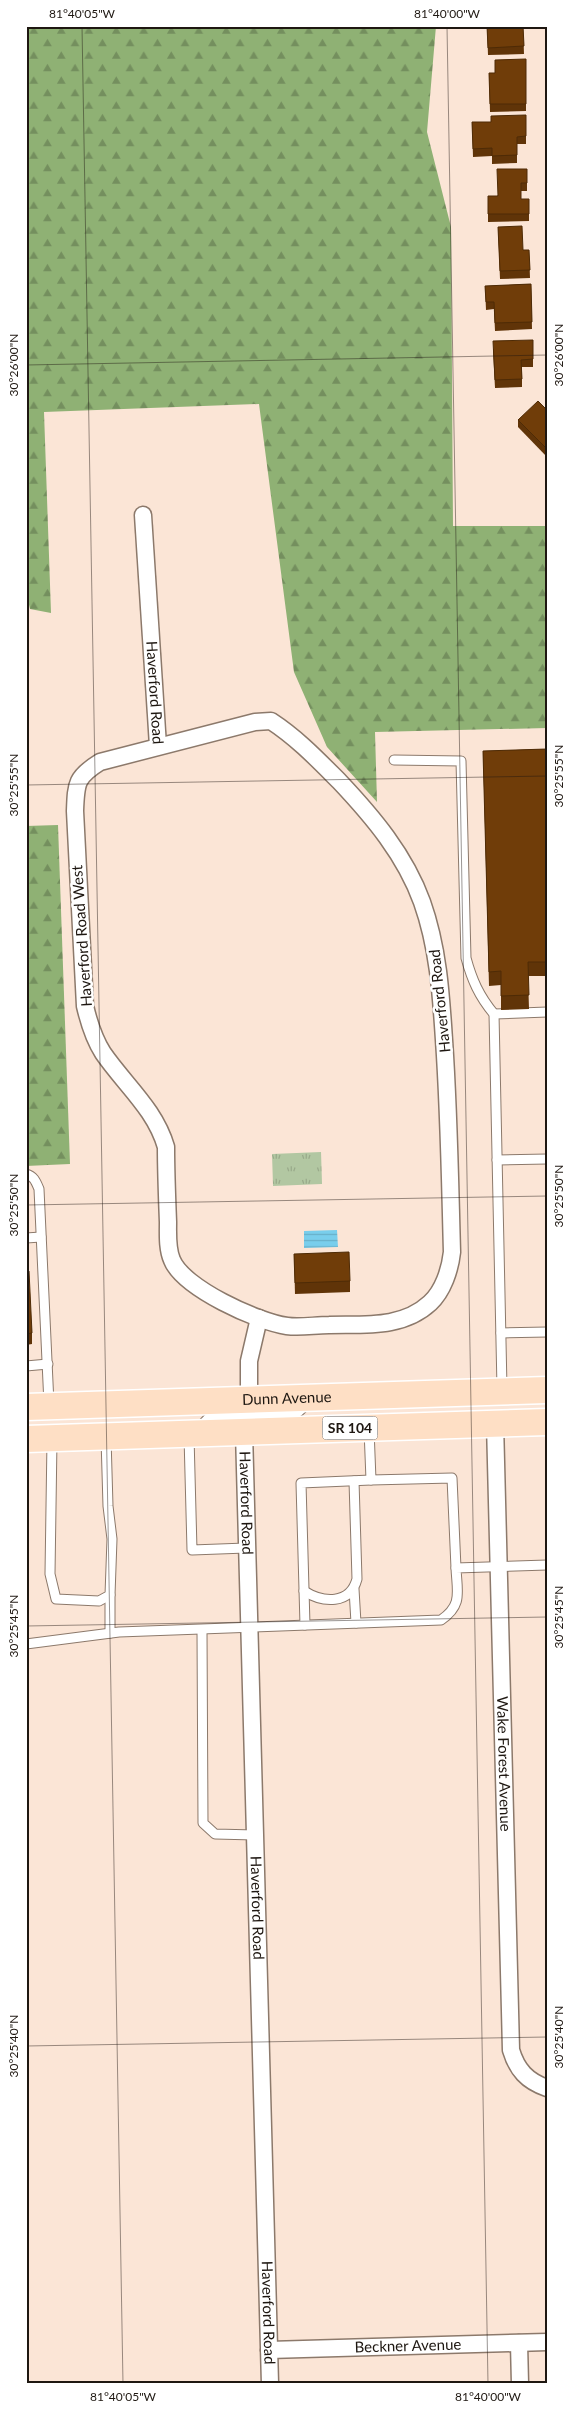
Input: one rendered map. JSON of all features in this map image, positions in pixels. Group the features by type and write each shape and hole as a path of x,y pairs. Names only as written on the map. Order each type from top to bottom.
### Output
{"main road":[{"name":"Dunn Avenue","path":"38,1407 249,1398 547,1390"},
{"path":"244,1432 246,1424 251,1419 266,1413 290,1409 303,1397"},
{"path":"197,1433 223,1416 244,1412 249,1406 249,1398"},
{"name":"SR 104","path":"26,1438 547,1422"}],"street":[{"name":"Haverford Road","path":"142,516 158,746 255,722 271,721 292,734 357,800 389,838 422,902 434,944 440,979 446,1065 452,1252 450,1268 442,1286 430,1303 412,1316 385,1324 287,1326 259,1318"},
{"name":"Haverford Road West","path":"158,746 100,762 83,773 76,786 74,811 85,1006 94,1036 103,1053 151,1112 163,1137 166,1147 169,1241 172,1260 183,1276 203,1292 259,1318"},
{"path":"249,1398 249,1361 259,1318"},
{"name":"Wake Forest Avenue","path":"496,1423 511,2050 515,2064 523,2074 535,2084 547,2088"},
{"name":"Haverford Road","path":"244,1432 270,2384"},
{"name":"Beckner Avenue","path":"269,2350 547,2342"},
{"path":"519,2343 520,2384"}],"lane":[{"path":"394,760 461,761 466,958 473,982 482,999 494,1014 502,1391"},
{"path":"494,1014 547,1012"},
{"path":"497,1160 547,1158"},
{"path":"26,1174 31,1175 39,1189 48,1364 38,1407"},
{"path":"26,1238 41,1238"},
{"path":"501,1333 547,1332"},
{"path":"26,1366 48,1364"},
{"path":"369,1428 371,1480"},
{"path":"197,1433 192,1550 246,1548"},
{"path":"106,1436 108,1506 112,1539 110,1633"},
{"path":"52,1438 50,1574 56,1599 99,1601 110,1595"},
{"path":"26,1644 110,1633 202,1631 249,1627 305,1625 356,1623 441,1620 453,1612 457,1603 452,1478 301,1483 305,1625"},
{"path":"354,1481 357,1580 354,1589 356,1623"},
{"path":"456,1568 547,1565"},
{"path":"304,1591 323,1600 335,1600 347,1597 354,1589"},
{"path":"202,1631 203,1823 215,1834 255,1835"}],"green space":[{"path":"26,26 436,26 427,132 451,227 453,526 547,526 547,728 375,732 377,802 327,747 294,672 259,404 44,412 51,613 30,609 26,592"},
{"path":"58,825 70,1164 26,1166 26,826"},
{"path":"321,1152 322,1184 273,1186 272,1154"}],"water":[{"path":"337,1230 338,1247 304,1248 304,1231"}],"building":[{"path":"487,26 523,26 524,46 488,48"},
{"path":"526,59 526,104 490,104 489,73 495,73 495,60"},
{"path":"526,115 526,136 517,137 517,155 492,156 492,148 473,149 472,122 491,122 491,116"},
{"path":"497,169 527,169 527,183 521,183 521,199 529,199 529,214 488,214 488,196 498,196"},
{"path":"522,226 523,250 529,250 530,270 500,271 498,227"},
{"path":"531,284 532,322 495,323 494,302 486,302 485,286"},
{"path":"533,340 533,359 521,360 522,379 495,380 493,341"},
{"path":"538,401 547,410 547,449 518,420"},
{"path":"547,749 547,962 528,962 529,995 501,996 501,971 489,972 483,751"},
{"path":"349,1252 350,1281 295,1283 294,1254"},
{"path":"26,1271 29,1271 32,1333 26,1334"}]}
